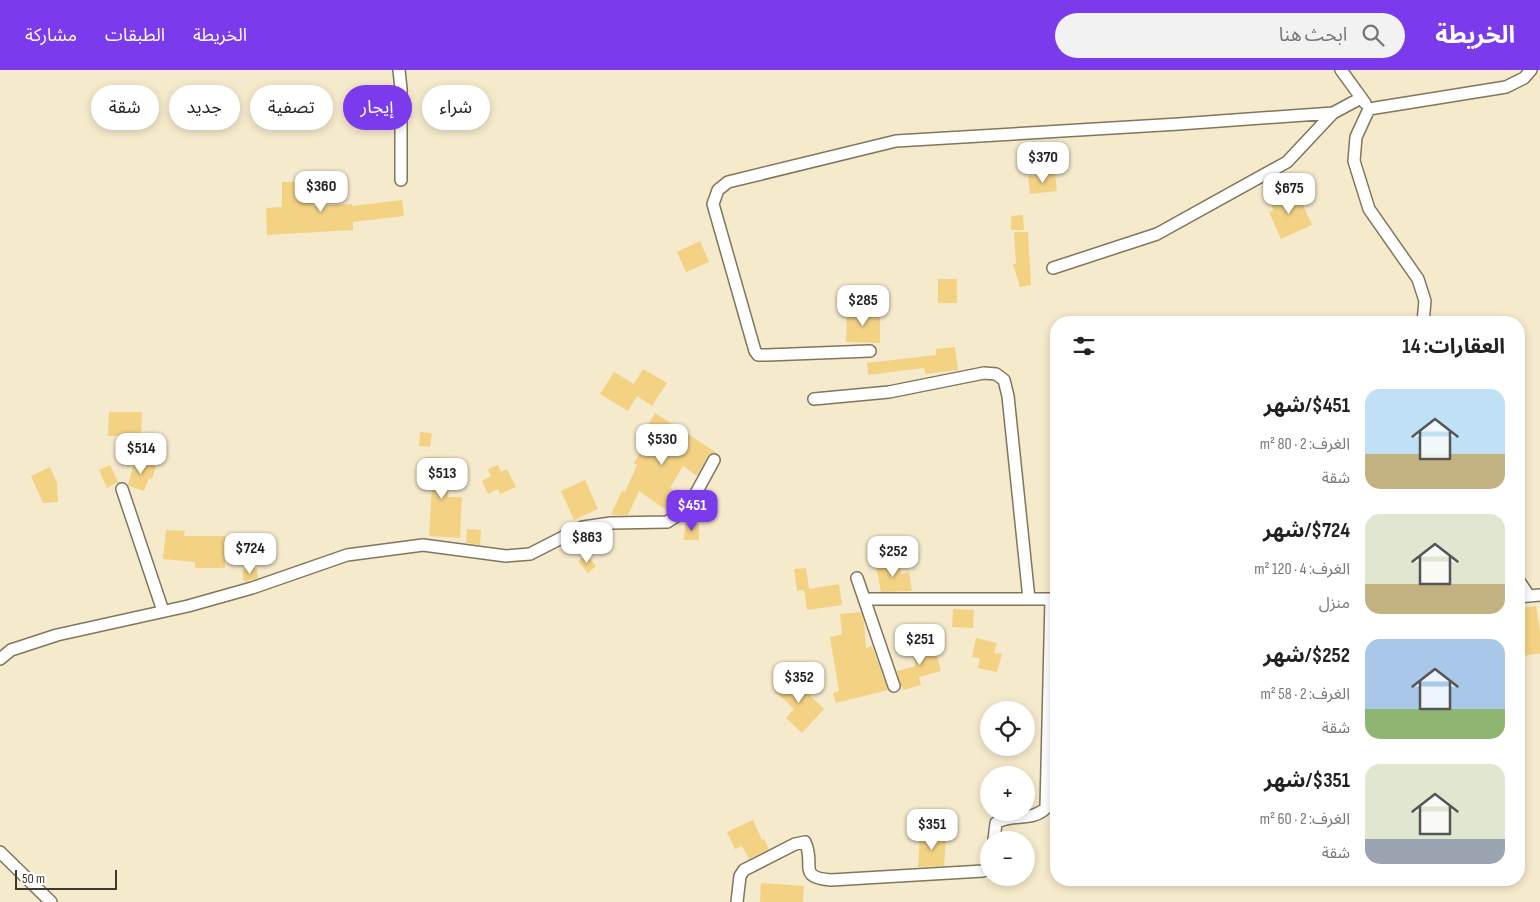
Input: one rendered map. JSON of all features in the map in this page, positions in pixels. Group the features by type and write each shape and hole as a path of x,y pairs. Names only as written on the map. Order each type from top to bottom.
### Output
{"street":[{"path":"399,70 401,89 401,180"},
{"path":"1341,70 1369,109"},
{"path":"1369,109 1506,87 1524,78 1531,70"},
{"path":"1053,268 1157,234 1287,162 1332,113 1361,98"},
{"path":"1369,109 1356,137 1354,162 1369,210 1418,279 1425,301 1424,316"},
{"path":"870,351 758,355 754,351 713,204 718,190 728,182 896,141 1332,113"},
{"path":"814,399 888,392 984,373 996,374 1004,380 1008,396 1029,599"},
{"path":"0,659 11,650 57,635 163,611 252,588 347,555 423,545 506,556 530,554 583,527 611,523 667,522 678,515 695,495 714,460"},
{"path":"122,489 163,611"},
{"path":"857,578 894,686"},
{"path":"864,599 1050,599"},
{"path":"995,831 996,823 1002,819 1032,817 1041,813 1046,808 1050,704"},
{"path":"737,902 740,876 744,870 795,844 805,842 810,873 819,879 831,880 980,871"},
{"path":"0,852 51,902"}],"building":[{"path":"1055,173 1057,191 1030,194 1028,176"},
{"path":"282,182 314,182 313,206 352,204 352,206 402,200 404,216 353,222 353,230 267,235 266,208 282,207"},
{"path":"1296,190 1312,225 1281,239 1269,212 1274,210 1270,202"},
{"path":"1023,215 1024,230 1011,230 1011,216"},
{"path":"1014,232 1028,232 1031,285 1020,287 1013,264 1016,264"},
{"path":"700,241 709,262 686,272 677,252"},
{"path":"938,279 957,279 957,303 938,303"},
{"path":"847,311 880,312 880,343 846,342"},
{"path":"955,347 958,370 925,374 924,368 868,375 867,363 936,355 936,349"},
{"path":"643,369 667,383 652,406 637,396 628,411 600,394 614,372 634,384"},
{"path":"109,412 142,412 141,436 108,436"},
{"path":"655,413 717,453 711,453 708,456 697,476 683,466 670,488 684,497 669,512 639,491 628,515 611,514 622,491 625,492 637,465 634,463 653,432 646,428"},
{"path":"420,432 432,433 430,447 419,446"},
{"path":"426,457 451,458 448,497 462,497 460,538 429,536 432,487 424,486"},
{"path":"135,460 156,466 152,479 149,478 144,491 128,485"},
{"path":"110,465 118,482 107,488 99,470"},
{"path":"498,465 501,472 507,469 516,487 500,494 498,489 488,494 482,481 491,476 488,469"},
{"path":"50,467 57,483 58,502 43,503 31,476"},
{"path":"585,480 598,509 574,520 561,491"},
{"path":"685,524 699,524 699,540 684,540"},
{"path":"467,529 481,530 480,545 466,543"},
{"path":"166,530 185,531 184,536 225,536 225,568 195,568 195,562 163,559"},
{"path":"586,554 596,566 588,573 578,561"},
{"path":"899,561 901,574 909,572 912,591 881,592 876,565"},
{"path":"257,568 258,578 244,582 242,570"},
{"path":"806,568 809,589 839,584 842,605 807,610 804,590 797,591 794,569"},
{"path":"1536,606 1540,630 1540,653 1525,656 1525,608"},
{"path":"953,609 974,610 973,628 952,627"},
{"path":"861,612 864,621 866,648 872,646 888,690 836,703 833,693 839,691 830,637 842,634 840,614"},
{"path":"976,638 997,643 994,653 1002,654 997,672 978,668 980,658 972,657"},
{"path":"933,641 941,671 919,677 921,685 903,690 897,671 916,666 911,647"},
{"path":"788,675 824,709 802,733 786,718 794,709 774,690"},
{"path":"753,820 762,840 764,839 769,849 749,859 742,846 735,849 727,832"},
{"path":"920,835 946,836 944,866 918,867"},
{"path":"761,883 804,886 803,902 760,902"}]}
